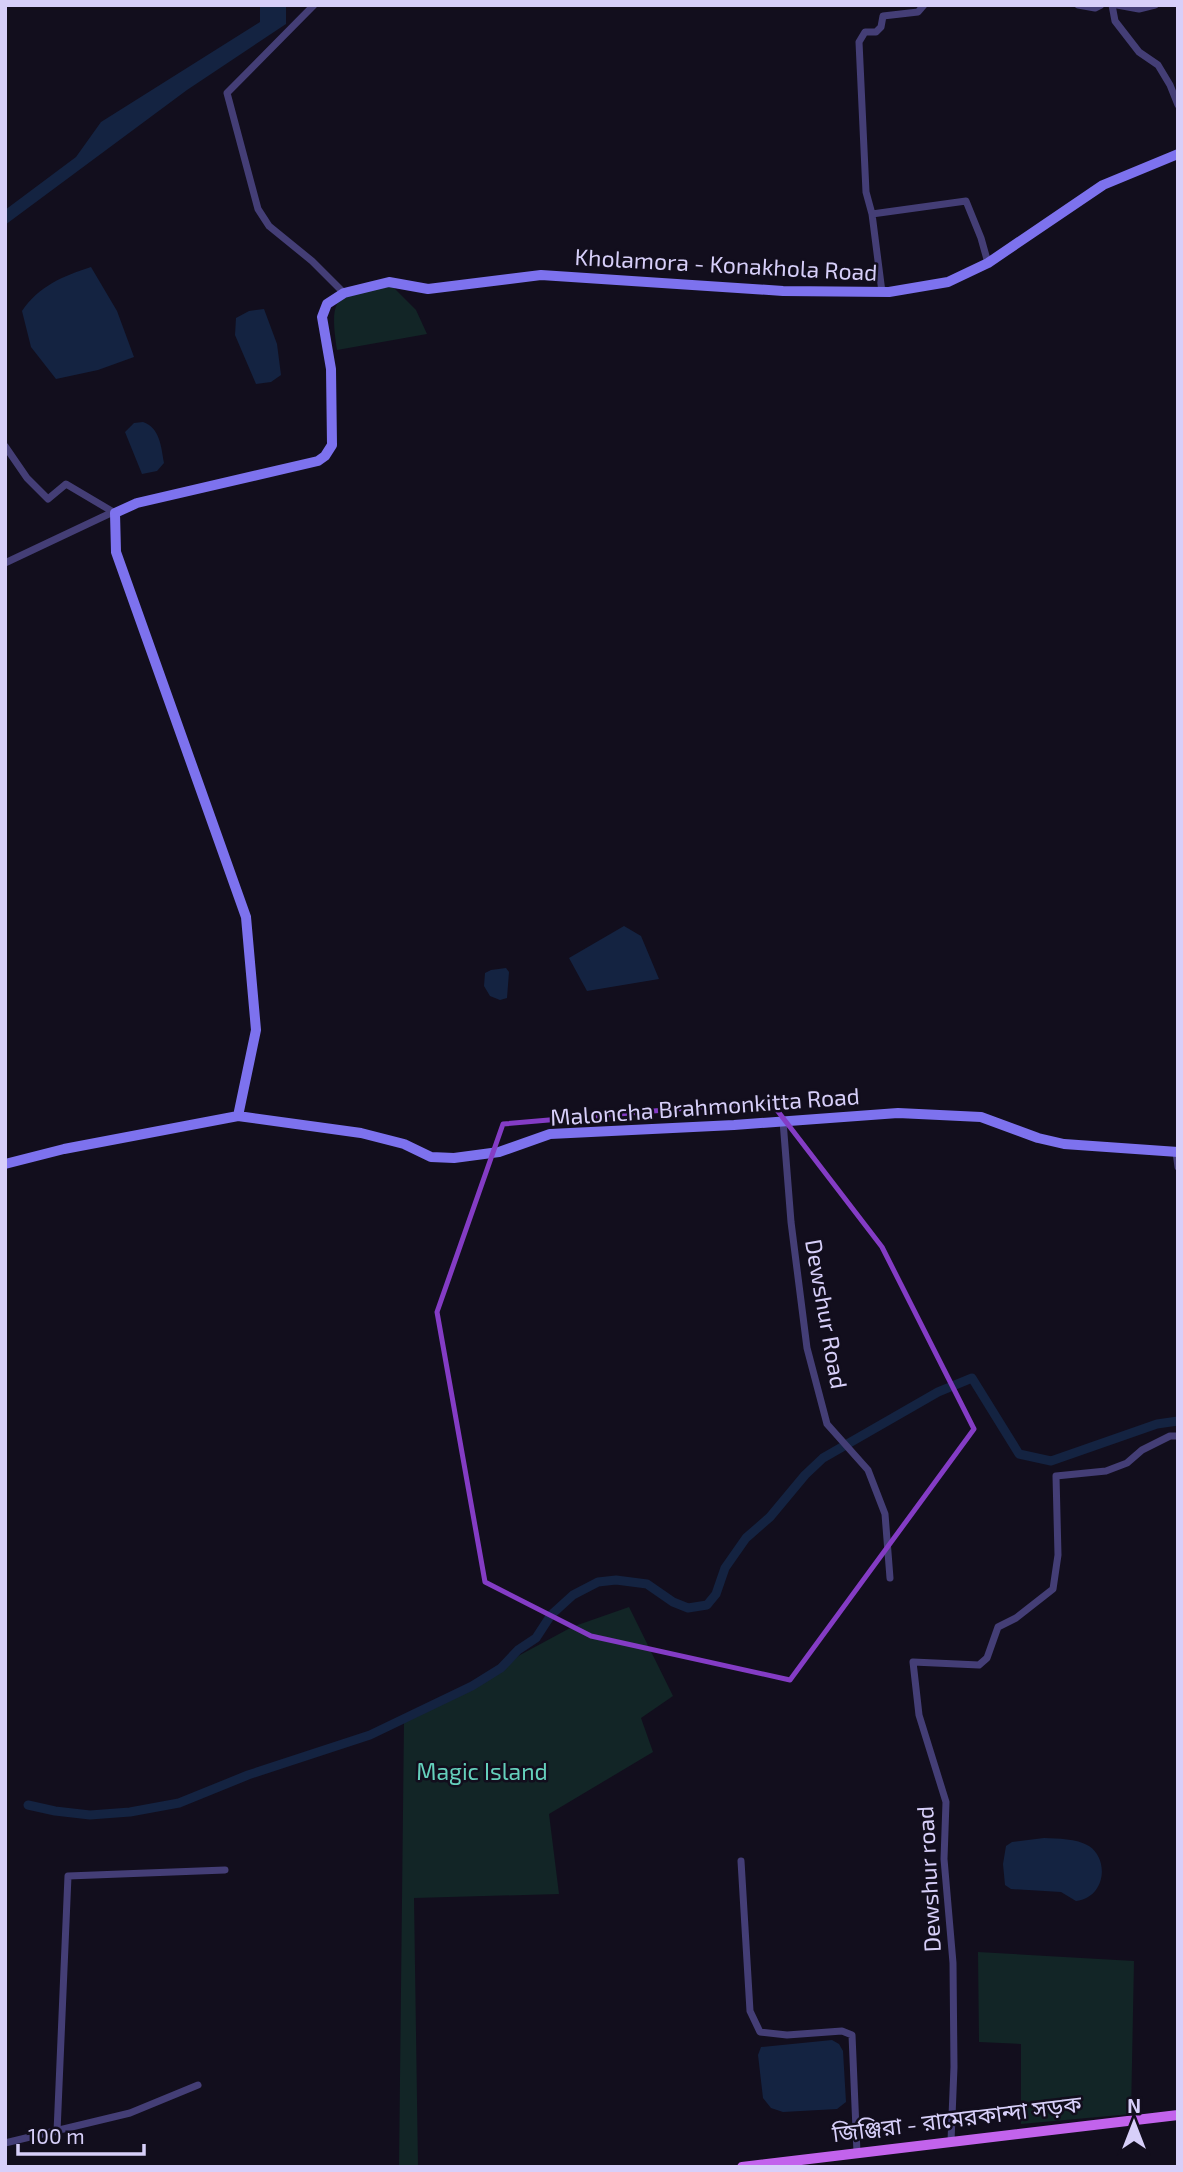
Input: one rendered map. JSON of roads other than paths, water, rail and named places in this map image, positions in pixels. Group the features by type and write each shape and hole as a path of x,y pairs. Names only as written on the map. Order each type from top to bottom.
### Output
{"main road":[{"name":"Kholamora - Konakhola Road","path":"114,512 137,503 318,461 325,456 332,445 333,419 331,369 322,317 327,304 344,293 389,282 428,289 541,275 783,291 882,292 948,282 988,262 1103,185 1178,154"},
{"path":"114,512 116,552 246,917 256,1030 238,1116"},
{"name":"Maloncha Brahmonkitta Road","path":"5,1164 64,1149 238,1116 360,1133 404,1144 431,1157 454,1158 499,1152 550,1134 898,1113 981,1117 1038,1138 1064,1144 1177,1152"},
{"name":"জিঞ্জিরা - রামেরকান্দা সড়ক","path":"742,2167 1178,2115"}],"street":[{"path":"314,5 228,93 258,209 269,226 312,261 344,293"},
{"path":"882,292 872,214 866,192 859,42 865,32 876,32 881,27 883,16 918,12 924,5"},
{"path":"1078,5 1095,8 1101,5"},
{"path":"1155,5 1139,9 1114,5 1115,22 1139,52 1158,65 1178,105"},
{"path":"872,214 966,201 988,262"},
{"path":"5,446 27,478 48,499 66,484 114,512"},
{"path":"5,563 114,512"},
{"name":"Dewshur Road","path":"783,1121 791,1222 807,1348 827,1424 868,1470 885,1514 890,1578"},
{"path":"1177,1152 1178,1167"},
{"name":"Dewshur road","path":"951,2141 954,2067 953,1963 944,1859 946,1802 919,1715 913,1662 979,1665 987,1658 998,1627 1016,1618 1053,1589 1058,1555 1056,1476 1106,1471 1127,1463 1142,1450 1170,1436 1178,1436"},
{"path":"741,1861 750,2011 760,2032 787,2035 842,2031 852,2035 857,2153"},
{"path":"57,2132 68,1876 225,1870"},
{"path":"5,2143 130,2113 198,2085"}],"water":[{"path":"260,5 286,5 286,24 187,90 5,225 5,210 76,157 101,122 260,22"},
{"path":"91,267 117,311 134,357 98,370 56,379 31,347 22,311 44,288"},
{"path":"264,309 277,344 281,375 271,382 256,384 235,335 236,318 249,311"},
{"path":"143,422 156,433 164,463 157,471 142,474 125,432 134,423"},
{"path":"624,926 641,936 659,979 587,991 569,958"},
{"path":"506,968 509,972 507,998 500,1000 490,996 484,986 485,973"},
{"path":"1044,1838 1067,1839 1089,1846 1096,1852 1102,1869 1098,1886 1093,1893 1076,1901 1061,1892 1011,1889 1005,1885 1003,1864 1006,1846 1012,1842"},
{"path":"832,2040 839,2044 843,2051 846,2102 837,2109 783,2112 771,2108 763,2098 758,2055 761,2047"}],"waterway":[{"path":"28,1805 90,1815 130,1812 179,1803 248,1775 370,1735 472,1686 501,1668 518,1650 536,1638 551,1615 573,1595 598,1582 616,1580 647,1584 673,1602 688,1608 707,1605 716,1594 725,1568 746,1538 770,1517 823,1458 938,1392 972,1378 1019,1454 1051,1461 1157,1424 1178,1421"}],"park label":[{"name":"Magic Island","path":"482,1772"}]}
